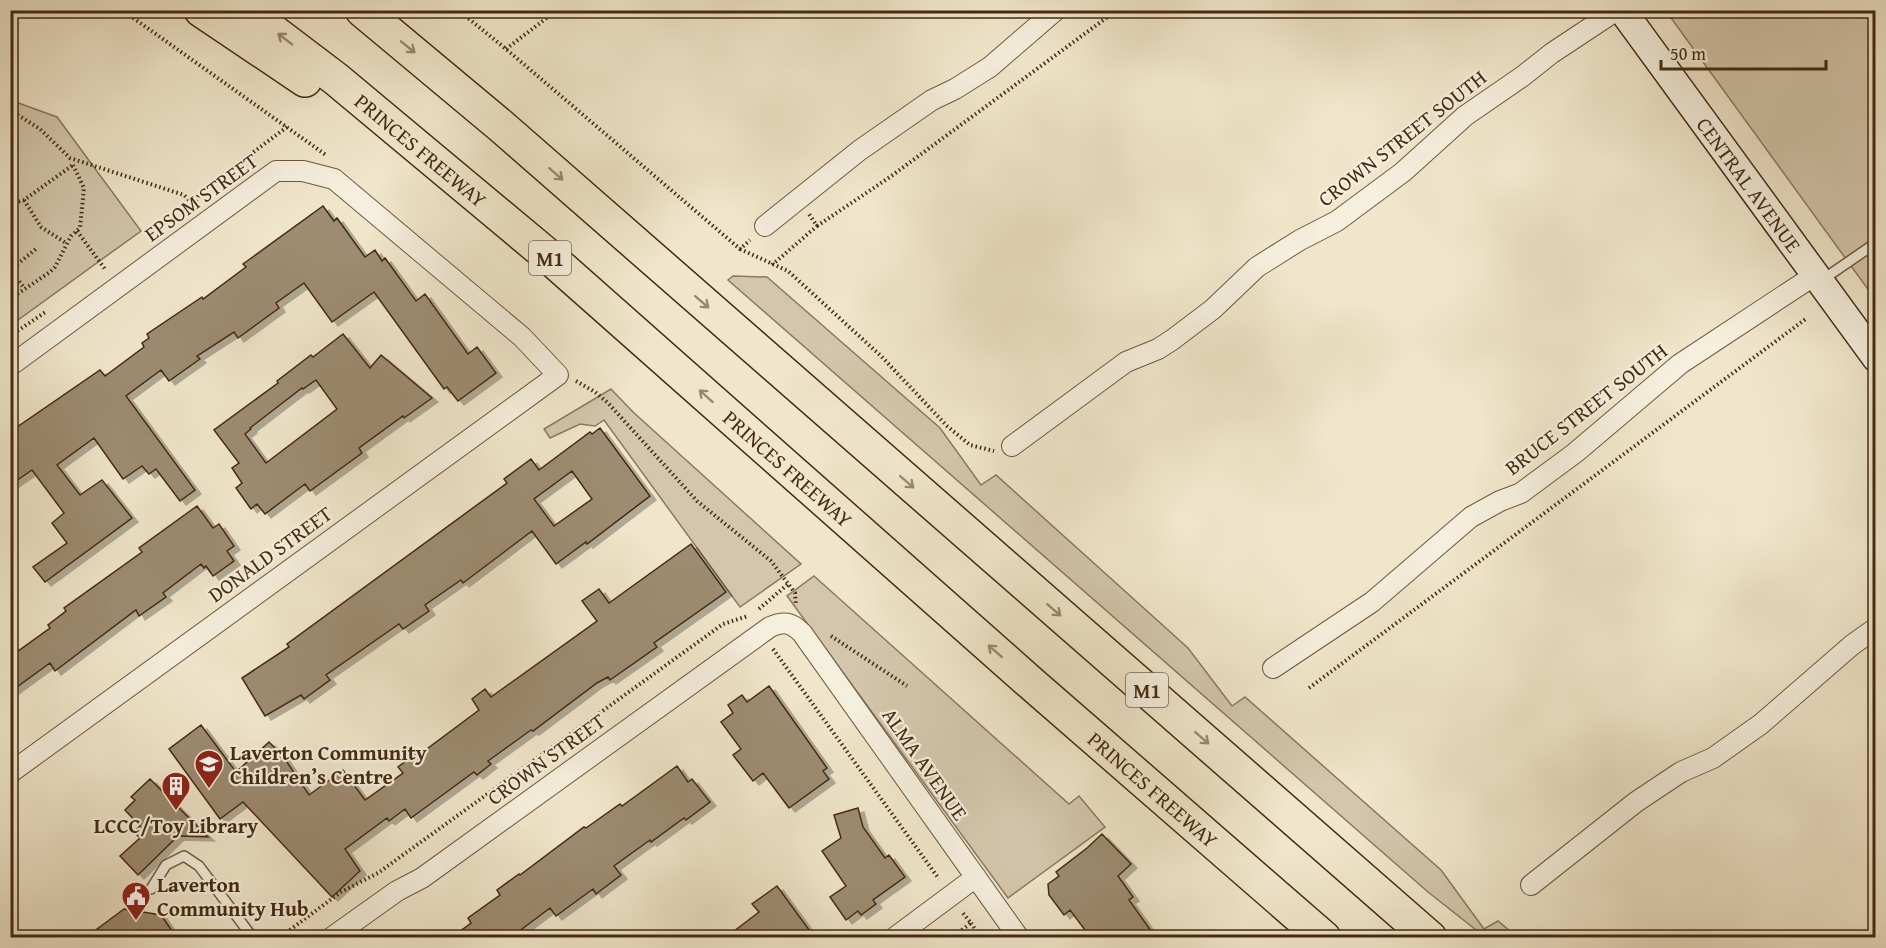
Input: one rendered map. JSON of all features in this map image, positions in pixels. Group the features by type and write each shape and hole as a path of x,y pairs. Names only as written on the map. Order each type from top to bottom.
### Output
{"highway":[{"path":"201,10 297,75 547,255"},
{"name":"PRINCES FREEWAY","path":"245,10 353,93 547,255 1032,684 1324,938"},
{"name":"M1","path":"362,10 501,126 1430,938"},
{"path":"1032,684 1300,938"},
{"path":"1364,879 1446,938"}],"main road":[{"name":"CENTRAL AVENUE","path":"1622,10 1875,358"}],"street":[{"path":"765,226 860,150 932,100 955,89 990,67 1056,10"},
{"name":"CROWN STREET SOUTH","path":"1012,446 1126,362 1158,349 1172,340 1213,309 1257,267 1300,240 1327,227 1377,192 1403,172 1465,116 1552,53 1617,10"},
{"name":"EPSOM STREET","path":"10,366 276,171 303,171 333,179 522,337 558,375"},
{"name":"BRUCE STREET SOUTH","path":"1273,668 1372,602 1471,517 1500,501 1521,493 1561,464 1680,364 1817,278"},
{"name":"DONALD STREET","path":"10,773 558,375"},
{"name":"CROWN STREET","path":"331,938 397,891 422,878 764,631 782,622 789,623"},
{"name":"ALMA AVENUE","path":"789,623 802,633 1019,938"},
{"path":"1531,885 1636,802 1681,772 1713,758 1761,724 1852,645 1875,628"},
{"path":"894,938 976,877"}],"lane":[{"path":"1817,278 1875,243"},
{"path":"151,889 166,865 184,856 199,866 253,938"}],"path":[{"path":"458,10 740,249 788,271 881,356 947,426 970,445 991,452 1012,446"},
{"path":"545,10 548,17"},
{"path":"506,49 556,10"},
{"path":"772,265 817,226 890,177 1117,10"},
{"path":"10,110 40,129 70,158 84,188 81,223 66,243 55,267 10,299"},
{"path":"222,176 287,127"},
{"path":"70,158 184,195 194,205"},
{"path":"10,204 24,200 73,165"},
{"path":"798,198 817,226"},
{"path":"24,200 41,227 66,243"},
{"path":"740,249 765,226"},
{"path":"77,231 105,269"},
{"path":"24,288 12,271 36,249"},
{"path":"1309,688 1807,318"},
{"path":"578,382 608,403 697,501 771,561 795,593 796,607 789,623"},
{"path":"279,938 341,892 378,873 723,624 751,615 788,584"},
{"path":"764,631 773,648 981,938"},
{"path":"830,635 907,686"},
{"path":"951,938 971,923"}],"shaded area":[{"path":"1666,11 1875,11 1875,299"},
{"path":"10,100 57,117 141,231 11,325"},
{"path":"733,276 767,277 940,428 981,485 996,475 1188,648 1232,706 1245,697 1441,870 1484,929 1498,921 1517,937 1485,937 1428,892 728,280"},
{"path":"611,389 633,412 801,564 740,607 604,420 595,426 580,424 550,438 544,429"},
{"path":"814,576 1069,804 1079,796 1105,827 1008,898 787,596"}],"building":[{"path":"323,206 334,221 337,218 365,257 375,250 382,261 385,258 416,301 425,294 468,354 477,347 496,373 458,401 447,387 444,389 374,292 332,322 304,283 276,303 279,308 238,338 234,332 197,356 200,359 169,381 161,370 126,396 195,490 180,501 156,469 149,474 142,466 123,479 94,438 57,465 80,495 102,480 132,518 45,582 33,567 67,543 52,523 64,513 32,470 10,485 10,432 100,370 105,376 144,347 142,343 149,338 147,334 202,297 203,299 246,267 243,264"},
{"path":"343,334 370,368 381,355 432,398 359,448 362,453 310,491 305,484 265,514 257,504 251,509 236,488 242,483 232,468 239,463 214,430 278,383 277,381 311,355 313,357","holes":["316,380 337,409 266,463 245,434 302,388"]},
{"path":"600,428 650,496 587,544 586,542 556,564 532,531 463,583 461,580 425,605 429,611 403,629 399,624 326,675 330,680 304,699 301,695 265,716 242,678 289,647 287,644 507,483 504,479 531,459 539,470 590,432 592,434","holes":["572,471 592,499 554,526 534,499"]},
{"path":"197,506 213,528 219,524 234,546 227,551 234,561 213,576 206,566 204,568 201,564 163,593 166,597 139,616 136,610 55,671 50,663 10,692 10,657 50,628 48,625 66,611 64,608 142,552 139,548"},
{"path":"691,544 726,592 654,643 657,647 610,680 608,677 597,683 488,761 491,764 477,775 474,772 411,818 405,809 389,821 387,818 345,849 360,871 332,897 243,802 220,819 169,749 201,725 236,772 269,742 283,756 309,795 343,770 365,800 403,773 398,767 422,749 424,751 479,710 472,699 485,689 491,697 597,621 582,601 599,589 609,603"},
{"path":"769,686 827,768 823,771 829,779 789,808 763,773 753,781 733,755 741,749 721,722 733,713 728,705 742,695 747,702"},
{"path":"677,766 688,782 692,779 710,802 614,866 621,875 596,894 593,889 556,916 550,908 510,938 451,938 471,923 468,918 500,895 497,890 584,827 586,828 620,804 622,806"},
{"path":"150,779 208,837 178,836 138,875 120,856 140,838 134,832 140,826 125,810 135,800 131,797"},
{"path":"858,808 863,827 885,858 889,855 905,877 873,900 876,904 861,915 858,911 846,920 830,897 846,886 822,851 841,838 834,815"},
{"path":"1102,834 1131,864 1118,876 1133,897 1129,900 1156,938 1091,938 1070,910 1064,915 1049,895 1048,884 1059,876 1056,872"},
{"path":"777,886 815,938 725,938 759,912 752,904"},
{"name":"Laverton Community Hub","path":"124,909 161,915 177,938 85,938"}],"place":[{"name":"Laverton Community Children’s Centre","path":"209,790"},
{"name":"LCCC/Toy Library","path":"176,812"},
{"name":"Laverton Community Hub","path":"136,922"}]}
